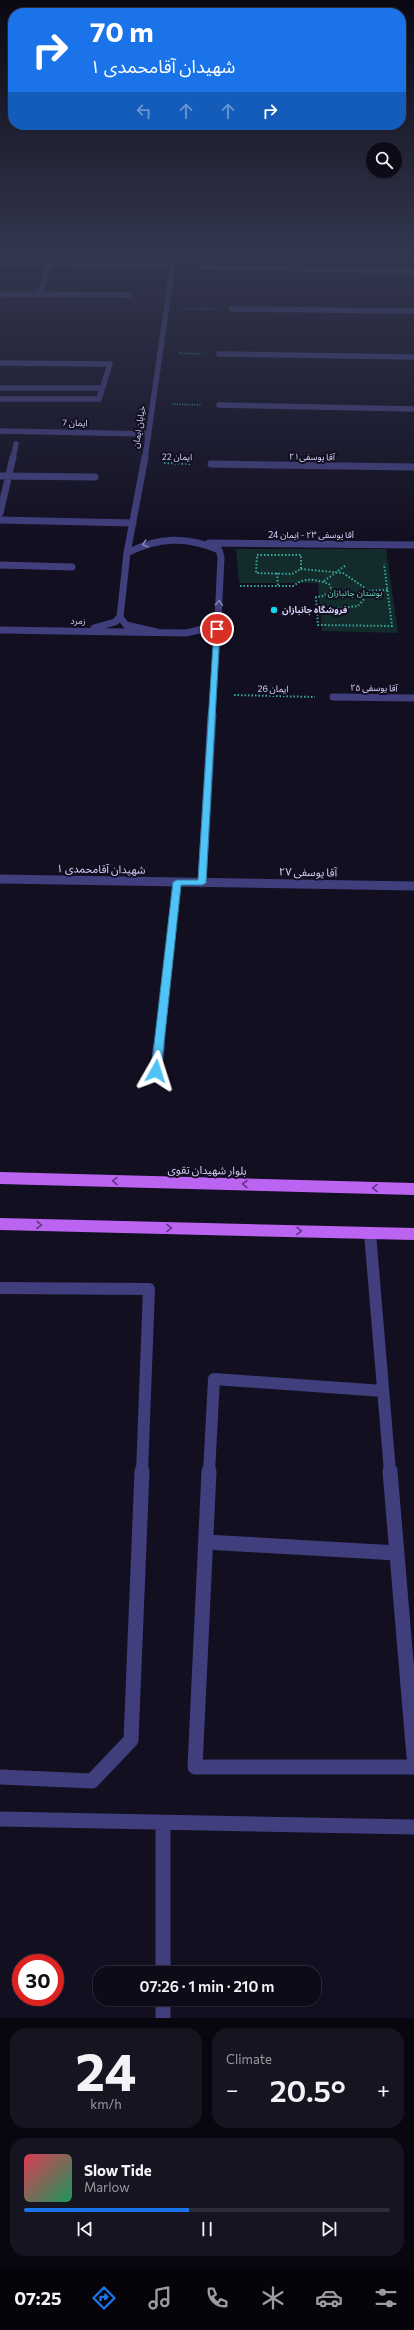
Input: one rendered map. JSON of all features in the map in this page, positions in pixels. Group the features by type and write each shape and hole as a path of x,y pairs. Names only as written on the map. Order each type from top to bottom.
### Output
{"main road":[{"name":"بلوار شهیدان تقوی","path":"0,1178 414,1189"},
{"path":"0,1224 414,1234"}],"street":[{"name":"خیابان ایمان","path":"127,553 149,434 160,353"},
{"path":"219,354 414,357"},
{"path":"0,362 110,364 99,399 0,399"},
{"path":"0,388 102,388"},
{"path":"219,405 414,409"},
{"name":"ایمان 7","path":"0,431 149,434"},
{"path":"0,513 16,444"},
{"name":"آقا یوسفی۲۱","path":"211,464 414,467"},
{"path":"0,476 96,477"},
{"path":"0,520 133,523"},
{"path":"202,883 221,557 219,550 207,544 174,539 155,541 140,545 127,553 120,617 126,625 156,632 207,634 216,639"},
{"name":"آقا یوسفی ۲۳ - ایمان 24","path":"207,544 414,545"},
{"path":"0,565 72,568"},
{"path":"67,631 104,626 120,617"},
{"path":"186,633 199,630 218,620"},
{"name":"زمرد","path":"0,630 156,632"},
{"name":"آقا یوسفی ۲۵","path":"333,697 414,698"},
{"name":"شهیدان آقامحمدی ۱","path":"0,878 202,883"},
{"path":"156,1071 177,882"},
{"name":"آقا یوسفی ۲۷","path":"202,883 414,886"},
{"path":"370,1232 414,1757"},
{"path":"0,1288 149,1289 131,1740 92,1780 0,1777"},
{"path":"383,1391 214,1379 195,1767 414,1767"},
{"path":"206,1542 397,1553"},
{"path":"0,1819 414,1827"},
{"path":"163,1823 163,1966"},
{"path":"162,2018 163,2006"}],"path":[{"path":"160,353 219,354"},
{"path":"153,403 219,405"},
{"name":"ایمان 22","path":"144,463 211,464"},
{"path":"220,586 294,586 298,582 314,579 329,584 332,590 329,594 316,597 318,626 392,626 382,545"},
{"path":"301,569 338,571 357,580 365,588 365,598 358,606 317,610"},
{"path":"277,573 278,586"},
{"path":"365,591 388,590"},
{"name":"ایمان 26","path":"213,694 333,697"}],"green space":[{"name":"بوستان جانبازان","path":"236,549 386,549 398,633 322,631 318,583 239,583"}],"place":[{"name":"فروشگاه جانبازان","path":"274,610"}],"route":[{"path":"156,1071 177,882 202,883 217,629"}]}
